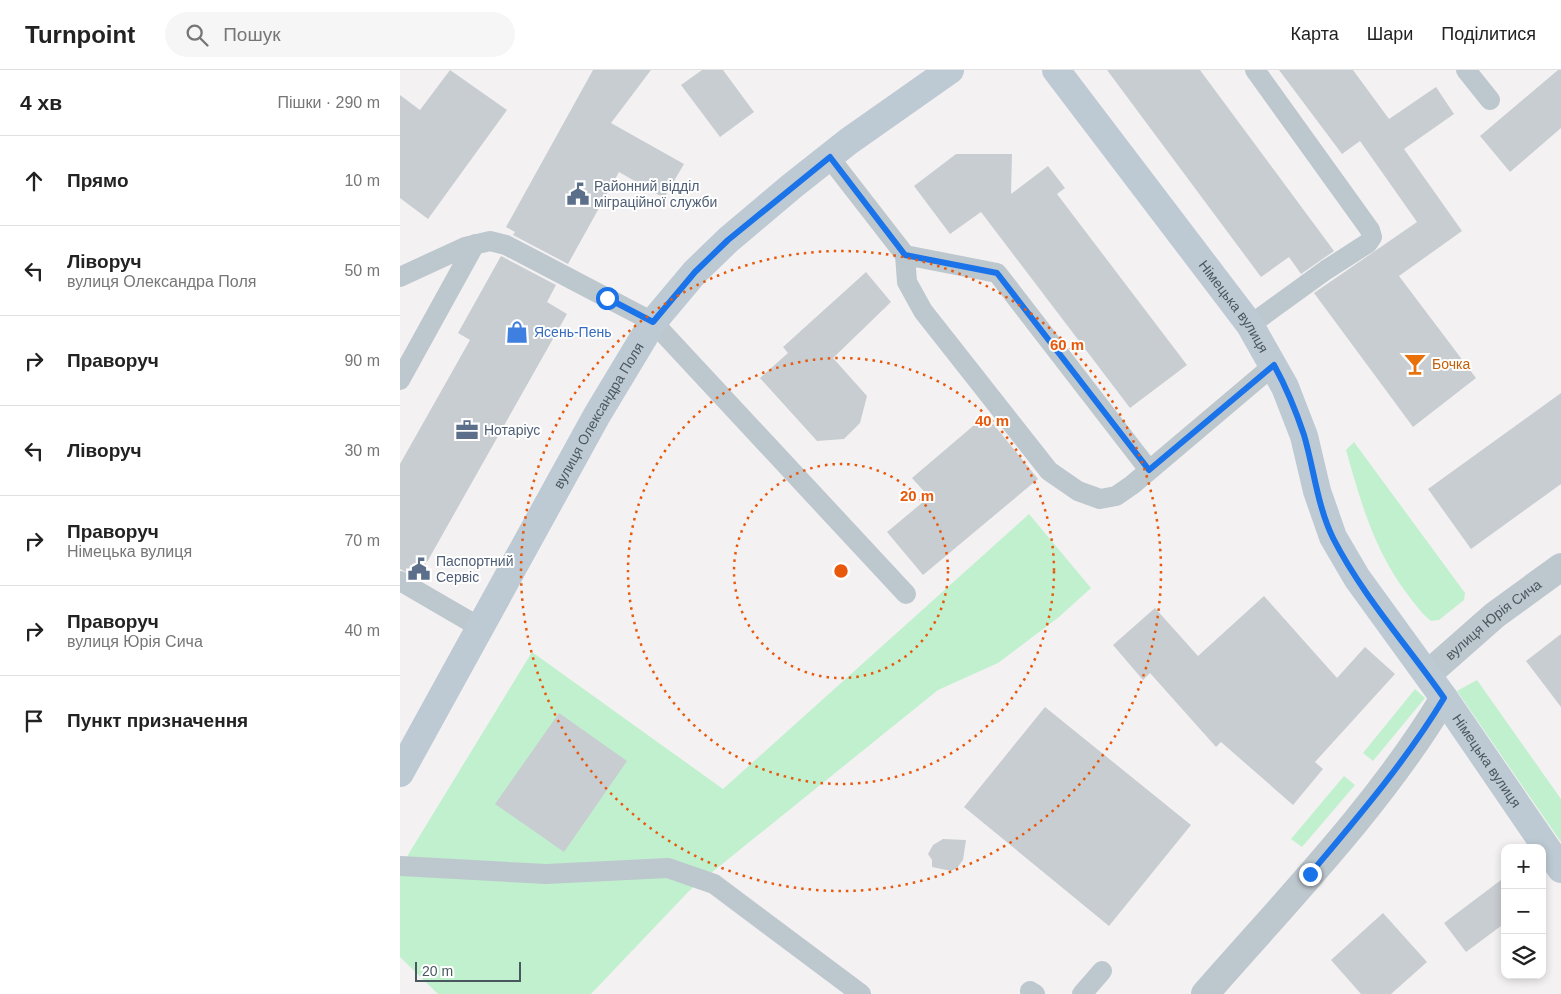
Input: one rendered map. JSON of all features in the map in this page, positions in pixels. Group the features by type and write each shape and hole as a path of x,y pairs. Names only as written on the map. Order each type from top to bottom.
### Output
{"street":[{"name":"вулиця Олександра Поля","path":"400,773 597,415 653,322 695,272 728,240 830,157 950,70"},
{"name":"Німецька вулиця","path":"1056,70 1250,325 1286,387 1304,436 1317,491 1333,537 1357,578 1428,674 1561,869"},
{"name":"вулиця Юрія Сича","path":"1428,674 1495,615 1561,567"},
{"path":"1205,994 1354,822 1422,734 1444,698"}],"lane":[{"path":"1250,325 1326,270 1368,243 1372,237 1370,230 1255,70"},
{"path":"1466,70 1490,100"},
{"path":"830,157 905,255 907,282 923,311 1050,472 1078,491 1100,499 1116,496 1274,365"},
{"path":"400,277 465,246 490,241 506,245 653,322 906,594"},
{"path":"400,380 475,244"},
{"path":"905,255 997,273 1149,470"},
{"path":"400,581 481,628"},
{"path":"400,866 546,874 668,868 714,884 861,994"},
{"path":"1082,994 1102,971"}],"green space":[{"path":"1354,442 1465,593 1464,600 1439,620 1431,621 1416,605 1396,578 1377,543 1357,489 1346,450"},
{"path":"1029,514 1091,588 1059,617 998,663 938,690 690,890 591,994 438,994 400,957 400,868 532,652 723,789"},
{"path":"1477,680 1561,799 1561,842 1457,691"},
{"path":"1415,689 1425,698 1373,761 1363,753"},
{"path":"1344,776 1355,785 1302,847 1291,839"}],"building":[{"path":"450,70 507,110 428,219 400,198 400,95 420,110"},
{"path":"593,70 651,70 611,123 684,164 664,198 619,172 568,264 513,235 515,232 506,227"},
{"path":"702,70 723,70 754,112 720,137 681,85"},
{"path":"1107,70 1200,70 1334,251 1301,274 1289,257 1261,277"},
{"path":"1279,70 1353,70 1389,119 1436,87 1454,114 1404,149 1462,231 1399,276 1476,378 1413,427 1314,293 1417,222 1360,141 1342,154"},
{"path":"1558,70 1561,70 1561,128 1510,172 1480,136"},
{"path":"956,154 1012,154 1011,194 1048,166 1065,188 1057,194 1187,365 1130,408 981,212 950,234 914,186"},
{"path":"501,256 556,285 547,302 567,314 418,578 400,569 400,464 470,340 458,333"},
{"path":"866,272 891,302 833,358 867,396 860,423 844,439 817,441 760,378 788,353 783,347"},
{"path":"1561,393 1561,484 1471,549 1428,489"},
{"path":"986,415 1038,479 923,575 887,532 929,497 912,478"},
{"path":"1264,596 1337,678 1365,647 1395,674 1315,762 1323,769 1293,805 1221,742 1216,747 1150,673 1143,680 1113,645 1155,608 1198,656"},
{"path":"1561,634 1561,707 1526,661"},
{"path":"1045,707 1191,825 1109,926 964,807"},
{"path":"559,713 627,761 564,852 495,804"},
{"path":"943,839 966,840 963,860 957,868 951,871 932,867 932,860 928,854 933,845"},
{"path":"1501,880 1501,926 1466,952 1444,923"},
{"path":"1383,913 1427,962 1391,994 1361,994 1331,960"}],"place":[{"name":"Районний вiддiл мiграцiйної служби","path":"578,194"},
{"name":"Ясень-Пень","path":"517,332"},
{"name":"Бочка","path":"1415,364"},
{"name":"Нотаріус","path":"467,430"},
{"name":"Паспортний Сервіс","path":"419,569"}],"route":[{"path":"607,298 653,322 695,272 728,240 830,157 905,255 997,273 1149,470 1274,365 1286,387 1304,436 1317,491 1333,537 1357,578 1444,698 1422,734 1354,822 1310,874"}]}
